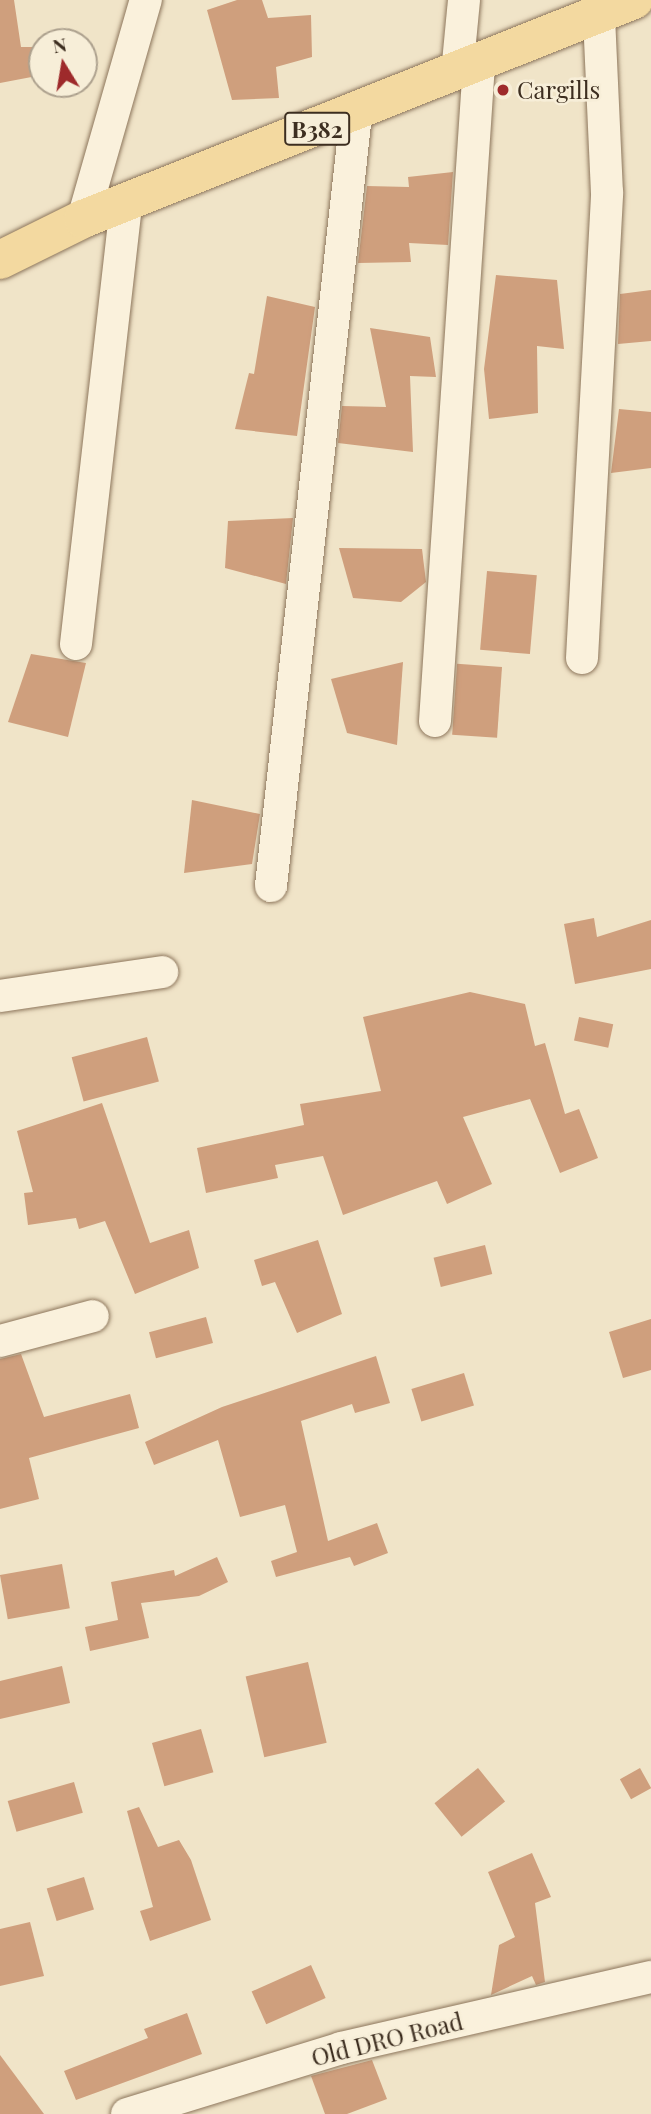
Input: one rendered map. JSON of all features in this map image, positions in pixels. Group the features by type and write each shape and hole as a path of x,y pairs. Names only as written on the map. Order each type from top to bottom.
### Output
{"main road":[{"name":"B382","path":"0,260 83,219 356,115 468,69 583,13 634,0"}],"street":[{"path":"83,219 146,0"},
{"path":"435,721 468,69 464,0"},
{"path":"582,659 607,194 583,13"},
{"path":"271,886 356,115"},
{"path":"76,644 126,203"},
{"path":"0,996 162,972"},
{"path":"0,1341 93,1315"},
{"name":"Old DRO Road","path":"127,2114 341,2048 651,1978"}],"building":[{"path":"0,0 14,0 21,47 28,47 28,78 0,83"},
{"path":"237,0 262,0 268,18 311,15 312,57 276,67 279,98 232,100 207,10"},
{"path":"453,172 448,245 409,243 411,262 358,263 367,186 409,187 408,177"},
{"path":"496,275 557,280 564,349 537,346 538,413 489,419 484,369"},
{"path":"651,290 651,341 618,344 620,294"},
{"path":"267,296 315,307 297,436 235,429 249,373 254,374"},
{"path":"370,328 430,337 436,377 410,376 413,452 338,443 342,406 386,407"},
{"path":"619,409 651,412 651,468 611,473"},
{"path":"293,518 286,584 225,568 228,521"},
{"path":"339,548 422,549 426,582 401,602 353,598"},
{"path":"487,571 537,575 530,654 480,650"},
{"path":"31,654 86,663 68,737 8,722"},
{"path":"403,662 397,745 347,733 331,679"},
{"path":"457,664 502,667 497,738 452,735"},
{"path":"192,800 260,814 252,864 184,873"},
{"path":"594,918 597,937 651,920 651,969 575,984 564,924"},
{"path":"470,992 525,1004 535,1046 545,1043 565,1114 579,1109 598,1158 560,1173 530,1099 463,1117 492,1184 447,1204 437,1181 343,1215 323,1156 275,1165 278,1178 206,1193 197,1148 304,1125 300,1104 381,1091 363,1017"},
{"path":"579,1017 613,1024 608,1048 574,1040"},
{"path":"147,1037 159,1081 84,1102 72,1057"},
{"path":"102,1103 150,1243 189,1230 199,1268 135,1294 105,1221 79,1229 76,1218 28,1225 24,1193 33,1192 17,1131"},
{"path":"318,1240 342,1314 297,1333 275,1282 262,1286 254,1260"},
{"path":"485,1245 492,1274 441,1287 434,1258"},
{"path":"206,1317 213,1343 156,1358 149,1332"},
{"path":"651,1319 651,1370 623,1378 609,1332"},
{"path":"21,1354 44,1417 130,1394 139,1428 29,1458 39,1499 0,1509 0,1359"},
{"path":"376,1356 390,1403 355,1413 352,1404 301,1421 328,1541 377,1523 388,1553 354,1566 350,1557 276,1577 271,1561 297,1552 285,1505 240,1517 218,1440 154,1465 145,1442 222,1407"},
{"path":"464,1373 474,1406 421,1422 411,1389"},
{"path":"217,1557 228,1582 199,1596 141,1603 149,1638 90,1651 85,1627 118,1620 111,1582 174,1570 175,1576"},
{"path":"62,1564 70,1608 8,1619 0,1575"},
{"path":"308,1662 327,1743 264,1757 246,1676"},
{"path":"62,1666 70,1703 0,1719 0,1681"},
{"path":"201,1729 213,1772 164,1786 152,1743"},
{"path":"478,1768 505,1801 462,1837 434,1803"},
{"path":"640,1768 651,1788 631,1799 620,1779"},
{"path":"74,1782 83,1813 16,1832 8,1801"},
{"path":"139,1807 158,1847 179,1840 191,1860 211,1920 150,1941 140,1911 153,1907 127,1811"},
{"path":"532,1853 551,1897 535,1903 545,1982 536,1985 532,1976 491,1995 499,1945 515,1937 488,1872"},
{"path":"84,1877 94,1910 57,1921 47,1888"},
{"path":"30,1922 44,1976 0,1986 0,1929"},
{"path":"311,1965 326,1998 266,2024 252,1991"},
{"path":"187,2013 202,2054 76,2100 64,2071 148,2038 144,2029"},
{"path":"0,2055 44,2114 0,2114"},
{"path":"372,2060 387,2099 347,2114 325,2114 311,2076"}],"place":[{"name":"Cargills","path":"503,90"}]}
